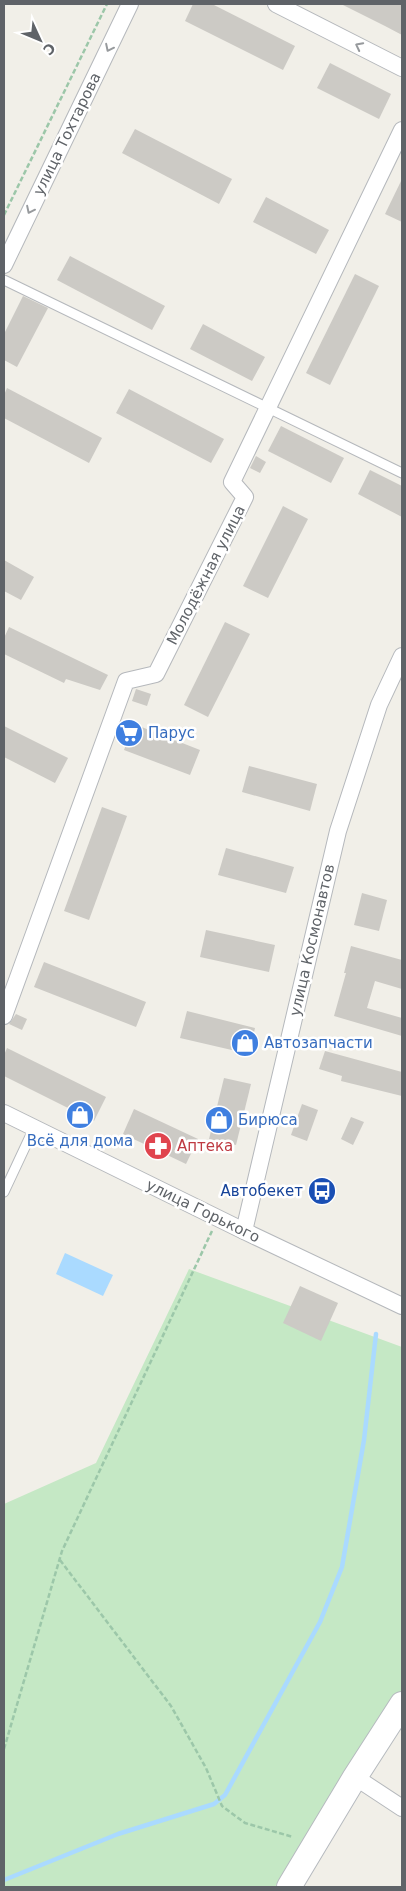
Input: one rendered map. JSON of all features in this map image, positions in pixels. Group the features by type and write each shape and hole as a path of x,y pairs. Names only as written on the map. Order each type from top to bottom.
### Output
{"street":[{"name":"улица Тохтарова","path":"4,265 130,4"},
{"path":"276,4 402,68"},
{"name":"Молодёжная улица","path":"4,1016 126,681 156,674 246,496 232,482 402,130"},
{"name":"улица Космонавтов","path":"244,1231 338,831 378,705 402,656"},
{"name":"улица Горького","path":"4,1113 218,1219 402,1306"},
{"path":"289,1887 402,1704"},
{"path":"356,1777 402,1808"}],"lane":[{"path":"4,280 402,473"},
{"path":"4,1192 34,1128"}],"path":[{"path":"4,215 107,4"},
{"path":"4,1749 60,1560 218,1219"},
{"path":"60,1560 171,1706 206,1768 222,1806 245,1823 293,1837"}],"green space":[{"path":"189,1269 402,1347 402,1693 275,1887 4,1887 4,1504 96,1463"}],"water":[{"path":"65,1253 113,1275 103,1296 56,1274"}],"building":[{"path":"193,4 212,4 295,46 283,70 185,21"},
{"path":"341,4 402,4 402,35 385,26"},
{"path":"330,63 391,94 379,119 317,88"},
{"path":"135,129 232,179 219,204 122,153"},
{"path":"402,179 402,222 385,214"},
{"path":"266,197 329,230 316,254 253,222"},
{"path":"70,256 165,306 152,330 57,280"},
{"path":"355,274 379,286 330,385 306,373"},
{"path":"23,296 48,308 17,367 4,360 4,334"},
{"path":"203,324 265,357 252,381 190,349"},
{"path":"7,388 102,438 89,463 4,418 4,395"},
{"path":"129,389 224,439 211,463 116,413"},
{"path":"281,426 344,458 331,483 268,451"},
{"path":"256,456 266,462 260,473 250,468"},
{"path":"370,470 402,486 402,517 358,494"},
{"path":"283,506 308,519 268,598 243,586"},
{"path":"4,560 34,577 21,600 4,591"},
{"path":"225,622 250,634 208,717 184,705"},
{"path":"9,627 108,675 100,690 66,679 64,683 4,654 4,638"},
{"path":"136,689 151,694 147,706 132,701"},
{"path":"134,724 200,750 190,775 124,750"},
{"path":"4,726 68,758 55,783 4,757"},
{"path":"249,766 317,784 310,811 242,792"},
{"path":"102,807 127,816 89,920 64,911"},
{"path":"226,848 294,867 286,893 218,875"},
{"path":"362,893 387,900 379,931 354,925"},
{"path":"206,930 275,945 269,972 200,957"},
{"path":"351,946 402,960 402,989 375,981 367,1008 402,1018 402,1036 334,1016 346,973 344,973"},
{"path":"44,962 146,1002 136,1027 34,987"},
{"path":"187,1011 255,1028 249,1054 180,1038"},
{"path":"16,1014 27,1019 22,1030 9,1024"},
{"path":"7,1048 106,1097 94,1121 4,1076 4,1055"},
{"path":"325,1051 402,1072 402,1096 341,1081 342,1076 319,1069"},
{"path":"224,1078 251,1084 236,1145 209,1139"},
{"path":"302,1104 318,1110 307,1141 291,1135"},
{"path":"134,1109 198,1139 186,1164 123,1134"},
{"path":"351,1117 364,1122 353,1145 341,1139"},
{"path":"300,1286 338,1303 321,1341 283,1323"}],"waterway":[{"path":"4,1880 118,1834 214,1804 225,1795 320,1622 342,1567 364,1440 376,1334"}],"place":[{"name":"Парус","path":"129,733"},
{"name":"Автозапчасти","path":"245,1043"},
{"name":"Всё для дома","path":"80,1115"},
{"name":"Бирюса","path":"219,1120"},
{"name":"Аптека","path":"158,1146"},
{"name":"Автобекет","path":"322,1191"}]}
